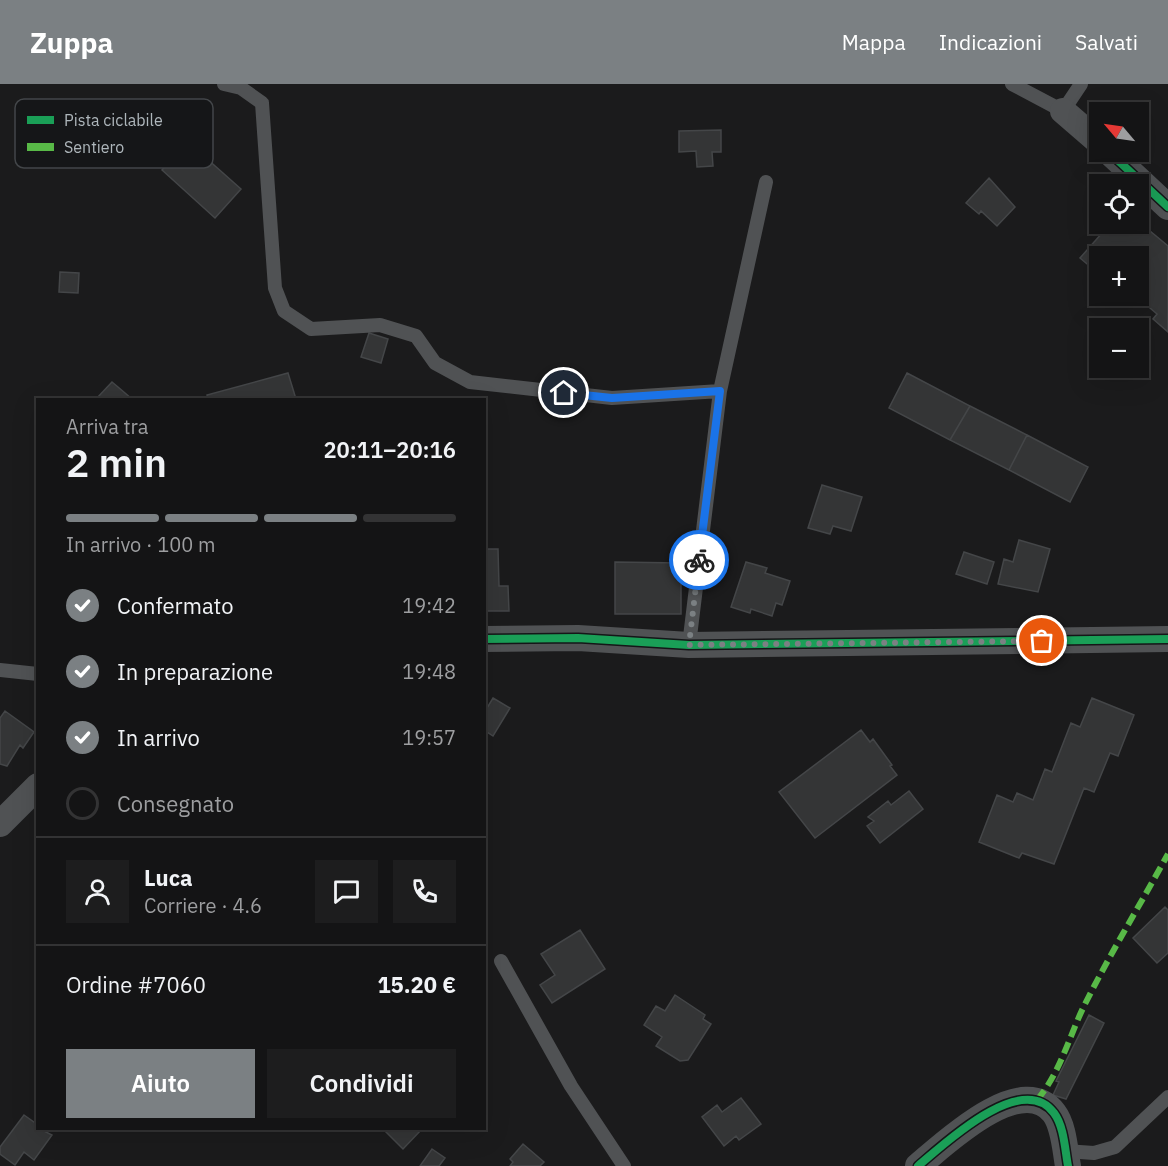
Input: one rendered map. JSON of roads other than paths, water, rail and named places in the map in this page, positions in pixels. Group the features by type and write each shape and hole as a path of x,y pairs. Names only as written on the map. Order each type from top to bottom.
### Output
{"street":[{"path":"1063,111 1089,133"},
{"path":"1120,162 1168,207"},
{"path":"488,637 578,638 689,645 1168,639"},
{"path":"0,824 36,788"},
{"path":"918,1166 957,1133 987,1113 1019,1098 1037,1100 1053,1112 1059,1124 1067,1158"}],"lane":[{"path":"225,84 241,88 262,103 276,288 284,311 311,329 380,325 416,336 435,363 470,382 612,398 720,391"},
{"path":"1012,84 1063,111 1081,84"},
{"path":"689,645 720,391 766,182"},
{"path":"0,670 36,674"},
{"path":"501,961 571,1086 624,1166"},
{"path":"1067,1158 1115,1147 1168,1097"}]}
